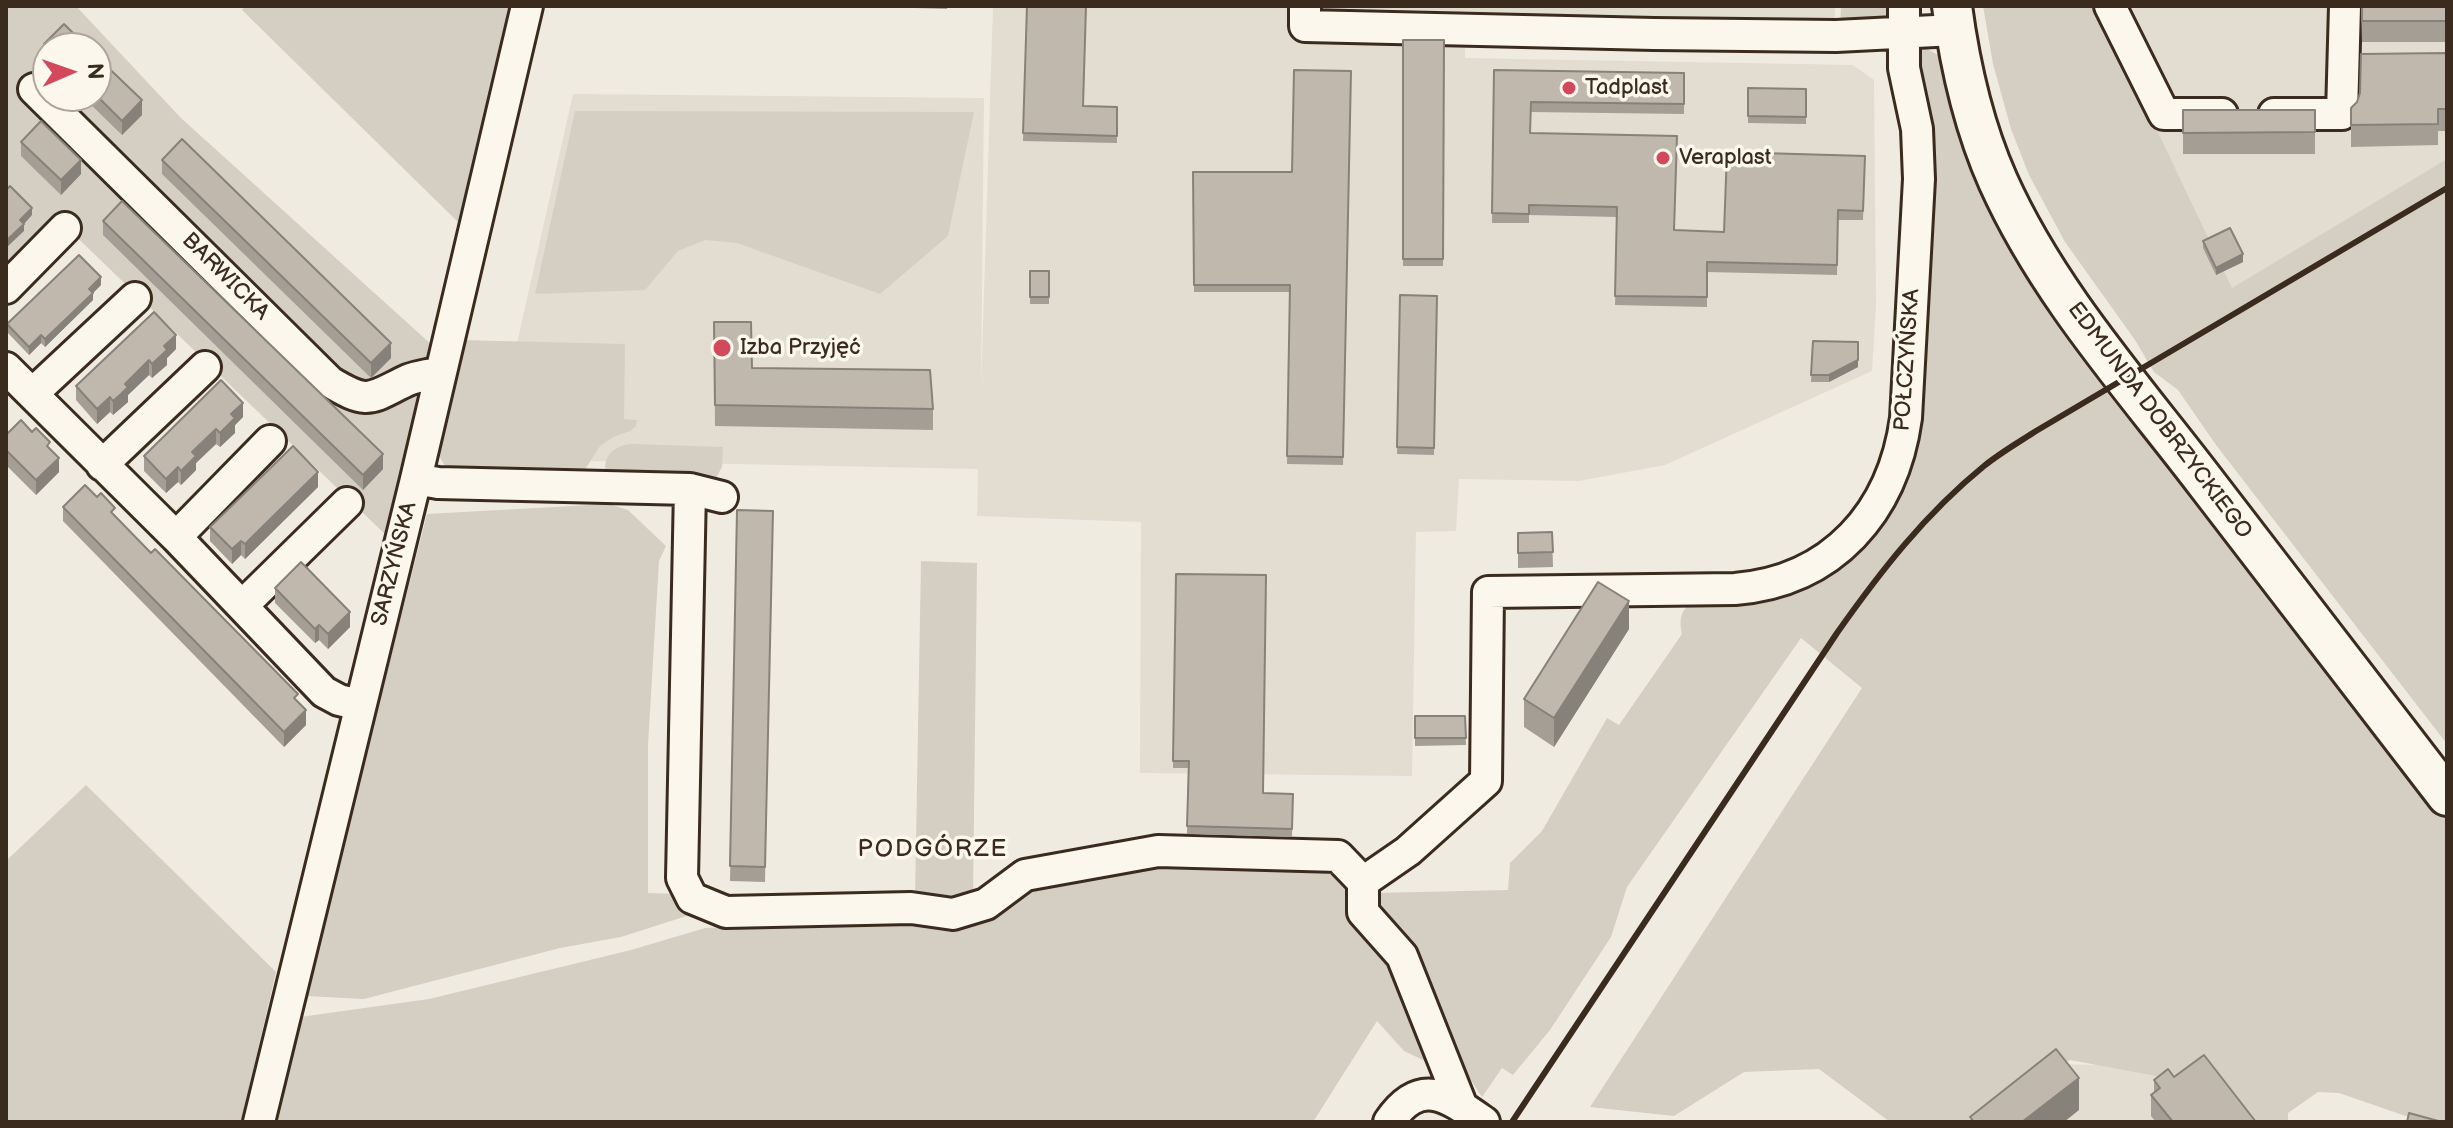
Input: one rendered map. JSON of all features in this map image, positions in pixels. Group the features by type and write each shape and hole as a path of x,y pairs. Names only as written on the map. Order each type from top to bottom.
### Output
{"main road":[{"name":"EDMUNDA DOBRZYCKIEGO","path":"1954,18 1968,93 1985,149 2011,209 2039,258 2079,318 2447,796"}],"street":[{"name":"SARZYŃSKA","path":"259,1122 416,479 527,6"},
{"path":"2110,6 2164,114 2342,114 2345,6"},
{"path":"1305,16 1654,34 1836,36 1904,20 1954,18"},
{"name":"POŁCZYŃSKA","path":"1363,882 1408,851 1486,781 1488,592 1758,587 1775,584 1811,567 1840,547 1864,523 1882,498 1894,473 1906,418 1919,179 1917,129 1904,68 1904,20"},
{"name":"BARWICKA","path":"57,112 330,382 356,396 376,397 410,380 440,372"},
{"path":"6,288 65,228"},
{"path":"32,394 135,298"},
{"path":"102,465 205,367"},
{"path":"6,368 243,605 324,692 339,700 360,705"},
{"path":"176,537 270,441"},
{"path":"416,479 438,483 690,489 722,497"},
{"path":"690,489 682,878 692,898 726,912 911,908 953,914 986,904 1025,875 1158,851 1338,856 1363,882 1363,912 1402,956 1473,1114"},
{"path":"243,605 347,503"},
{"path":"1389,1122 1401,1104 1420,1094 1437,1096 1473,1114"}],"shaded area":[{"path":"6,6 76,6 100,32 32,32 32,112 112,112 112,44 181,118 433,346 390,539 62,223 6,277"},
{"path":"245,6 515,6 462,226 242,10"},
{"path":"993,6 1835,6 1835,18 1466,18 1465,58 1853,65 1874,80 1876,305 1872,371 1665,465 1579,481 1459,479 1456,531 1416,532 1412,776 1140,773 1141,522 977,516 978,469 491,459 573,94 984,98 981,389"},
{"path":"1841,6 1891,6 1891,13 1885,19 1840,26"},
{"path":"1983,6 2098,6 2232,288 2447,159 2447,744 2216,445 2178,390 2154,372 2065,242 2029,175 2011,129 1993,64"},
{"path":"2098,6 2447,6 2447,161 2232,289"},
{"path":"1924,47 1943,58 1965,124 2447,813 2447,1122 2423,1122 2339,1093 2318,1092 2288,1113 2288,1122 2253,1122 2210,1067 2167,1078 2070,1060 1971,1122 1890,1122 1819,1069 1744,1072 1674,1116 1590,1107 1862,688 1801,638 1627,887 1611,937 1550,1030 1513,1075 1502,1068 1482,1097 1463,1068 1441,1011 1401,943 1376,913 1376,893 1508,890 1510,863 1542,831 1607,718 1619,725 1682,634 1681,617 1687,606 1691,603 1738,599 1886,511 1912,57 1917,49"},
{"path":"575,111 974,112 948,236 880,294 737,243 705,240 678,251 645,290 535,294"},
{"path":"460,340 625,344 624,419 637,420 636,426 600,446 586,468 565,479 449,473 438,454 438,441"},
{"path":"631,444 723,447 722,467 715,480 606,477 610,454 619,447"},
{"path":"609,504 628,510 666,546 659,561 648,745 648,893 678,894 699,912 621,937 560,948 364,999 305,996 427,514"},
{"path":"921,561 977,563 973,899 915,897"},
{"path":"86,785 276,972 241,1122 6,1122 6,861"},
{"path":"1149,860 1334,871 1367,912 1392,958 1430,1058 1427,1062 1404,1051 1377,1021 1313,1122 275,1122 300,1017 429,999 631,950 705,928 903,918 1017,887"},
{"path":"2050,1064 2210,1067 2253,1122 1927,1122"}],"building":[{"path":"1027,6 1086,6 1083,106 1117,107 1117,136 1023,133"},
{"path":"2362,6 2447,6 2447,21 2362,21"},
{"path":"64,24 72,32 56,32"},
{"path":"1403,40 1444,40 1443,259 1403,259"},
{"path":"2447,53 2447,109 2438,109 2438,124 2351,125 2351,108 2360,93 2361,54"},
{"path":"1294,70 1351,71 1343,457 1287,456 1290,285 1194,285 1193,172 1292,172"},
{"path":"1494,70 1684,73 1684,104 1531,102 1530,133 1677,136 1674,230 1724,232 1727,152 1865,156 1863,211 1838,210 1837,265 1707,262 1707,297 1615,296 1617,207 1529,205 1529,214 1492,213"},
{"path":"112,71 142,100 122,121 112,111"},
{"path":"1748,88 1806,89 1806,117 1748,116"},
{"path":"2183,110 2315,110 2315,132 2183,133"},
{"path":"41,121 81,160 61,180 21,142"},
{"path":"182,139 391,343 371,363 162,160"},
{"path":"10,186 32,208 20,220 24,224 6,241 6,190"},
{"path":"122,201 383,454 363,475 103,221"},
{"path":"2230,228 2243,254 2216,268 2203,241"},
{"path":"79,255 101,277 89,289 93,293 45,339 41,335 29,347 7,324"},
{"path":"1030,271 1049,271 1049,297 1030,297"},
{"path":"1400,295 1437,296 1434,448 1397,447"},
{"path":"154,312 176,335 164,346 167,350 152,364 149,360 125,384 128,387 121,394 113,401 110,397 97,409 76,386"},
{"path":"714,322 751,322 752,368 930,370 933,409 715,405"},
{"path":"1813,341 1858,342 1858,360 1829,375 1811,375"},
{"path":"221,380 243,403 231,414 235,418 220,433 216,429 192,452 196,456 181,471 178,467 166,479 144,456"},
{"path":"21,420 32,432 36,428 50,442 47,446 59,458 36,480 6,450 6,435"},
{"path":"293,446 318,472 245,544 241,541 232,549 210,527"},
{"path":"85,485 97,497 101,493 115,508 111,512 151,553 155,549 298,694 294,698 306,710 284,732 63,507"},
{"path":"737,510 773,511 765,867 730,866"},
{"path":"1552,532 1553,552 1518,553 1518,533"},
{"path":"301,562 350,612 328,634 319,625 315,629 275,588"},
{"path":"1176,574 1266,575 1263,793 1293,794 1292,829 1187,826 1189,761 1173,761"},
{"path":"1598,582 1629,601 1554,718 1524,699"},
{"path":"1415,716 1465,716 1466,738 1415,738"},
{"path":"2056,1049 2079,1078 2022,1122 1974,1122 1970,1117"},
{"path":"2204,1055 2256,1122 2173,1122 2151,1095 2160,1088 2154,1080 2168,1069 2174,1077"},
{"path":"2409,1113 2442,1122 2407,1122"}],"railway":[{"path":"1512,1122 1837,633 1887,566 1942,504 1990,461 2036,431 2447,188"}],"place":[{"name":"Tadplast","path":"1569,88"},
{"name":"Veraplast","path":"1663,158"},
{"name":"Izba Przyjęć","path":"722,348"}],"district":[{"name":"PODGÓRZE","path":"933,850"}]}
